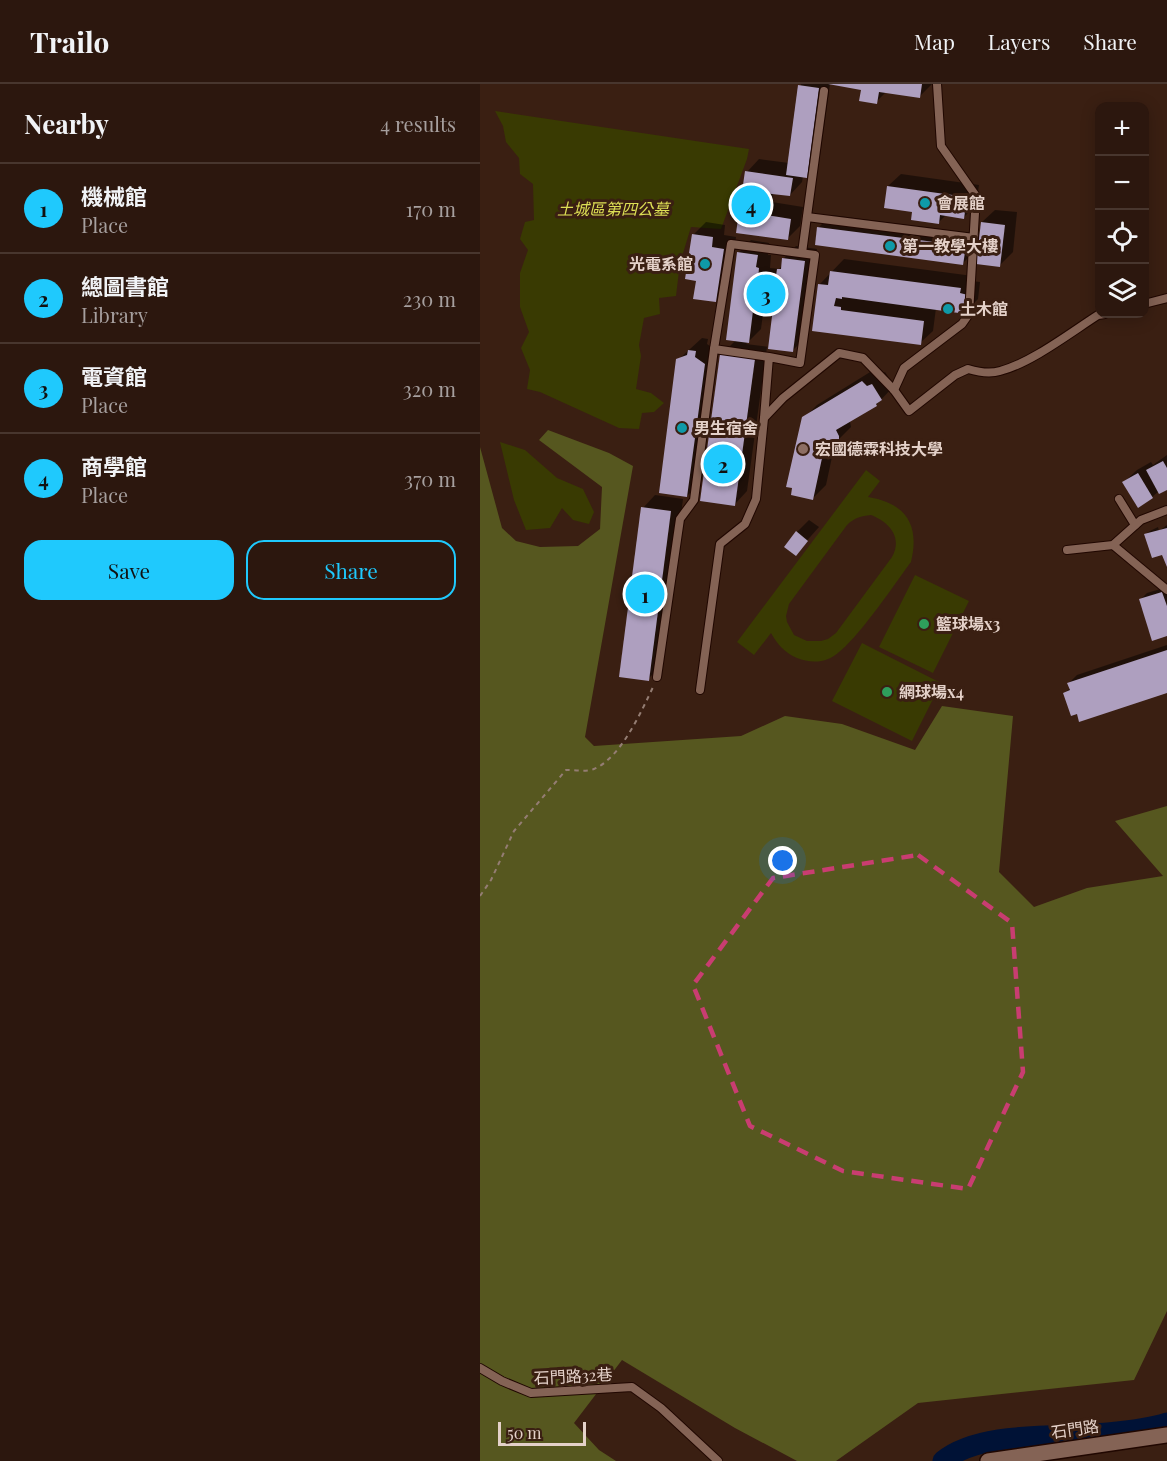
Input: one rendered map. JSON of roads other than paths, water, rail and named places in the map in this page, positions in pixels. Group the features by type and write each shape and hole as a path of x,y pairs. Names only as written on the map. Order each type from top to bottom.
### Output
{"street":[{"name":"石門路","path":"988,1461 1167,1435"}],"lane":[{"path":"894,390 904,368 962,324 969,314 976,196 941,146 937,84"},
{"path":"802,253 824,90"},
{"path":"807,217 974,238"},
{"path":"657,677 680,519 693,500 714,349 731,244 815,255 800,363 714,349"},
{"path":"1149,303 1167,298"},
{"path":"764,418 783,398 839,354 863,358 894,390 909,411 955,375 968,369 999,372 1026,361 1095,317"},
{"path":"700,690 720,544 745,524 756,499 769,357"},
{"path":"1119,499 1135,525"},
{"path":"1067,550 1113,545 1141,520 1167,510"},
{"path":"1113,545 1167,590"},
{"name":"石門路32巷","path":"480,1368 502,1382 531,1393 632,1387 661,1408 718,1461"}],"waterway":[{"path":"943,1461 959,1451 978,1444 1000,1440 1108,1433 1167,1423"}],"place":[{"name":"會展館","path":"925,203"},
{"name":"商學館","path":"751,205"},
{"name":"第一教學大樓","path":"890,246"},
{"name":"光電系館","path":"705,264"},
{"name":"電資館","path":"766,294"},
{"name":"土木館","path":"948,309"},
{"name":"男生宿舍","path":"682,428"},
{"name":"宏國德霖科技大學","path":"803,449"},
{"name":"總圖書館","path":"723,464"},
{"name":"機械館","path":"645,594"},
{"name":"籃球場x3","path":"924,624"},
{"name":"網球場x4","path":"887,692"}],"park label":[{"name":"土城區第四公墓","path":"613,209"}]}
